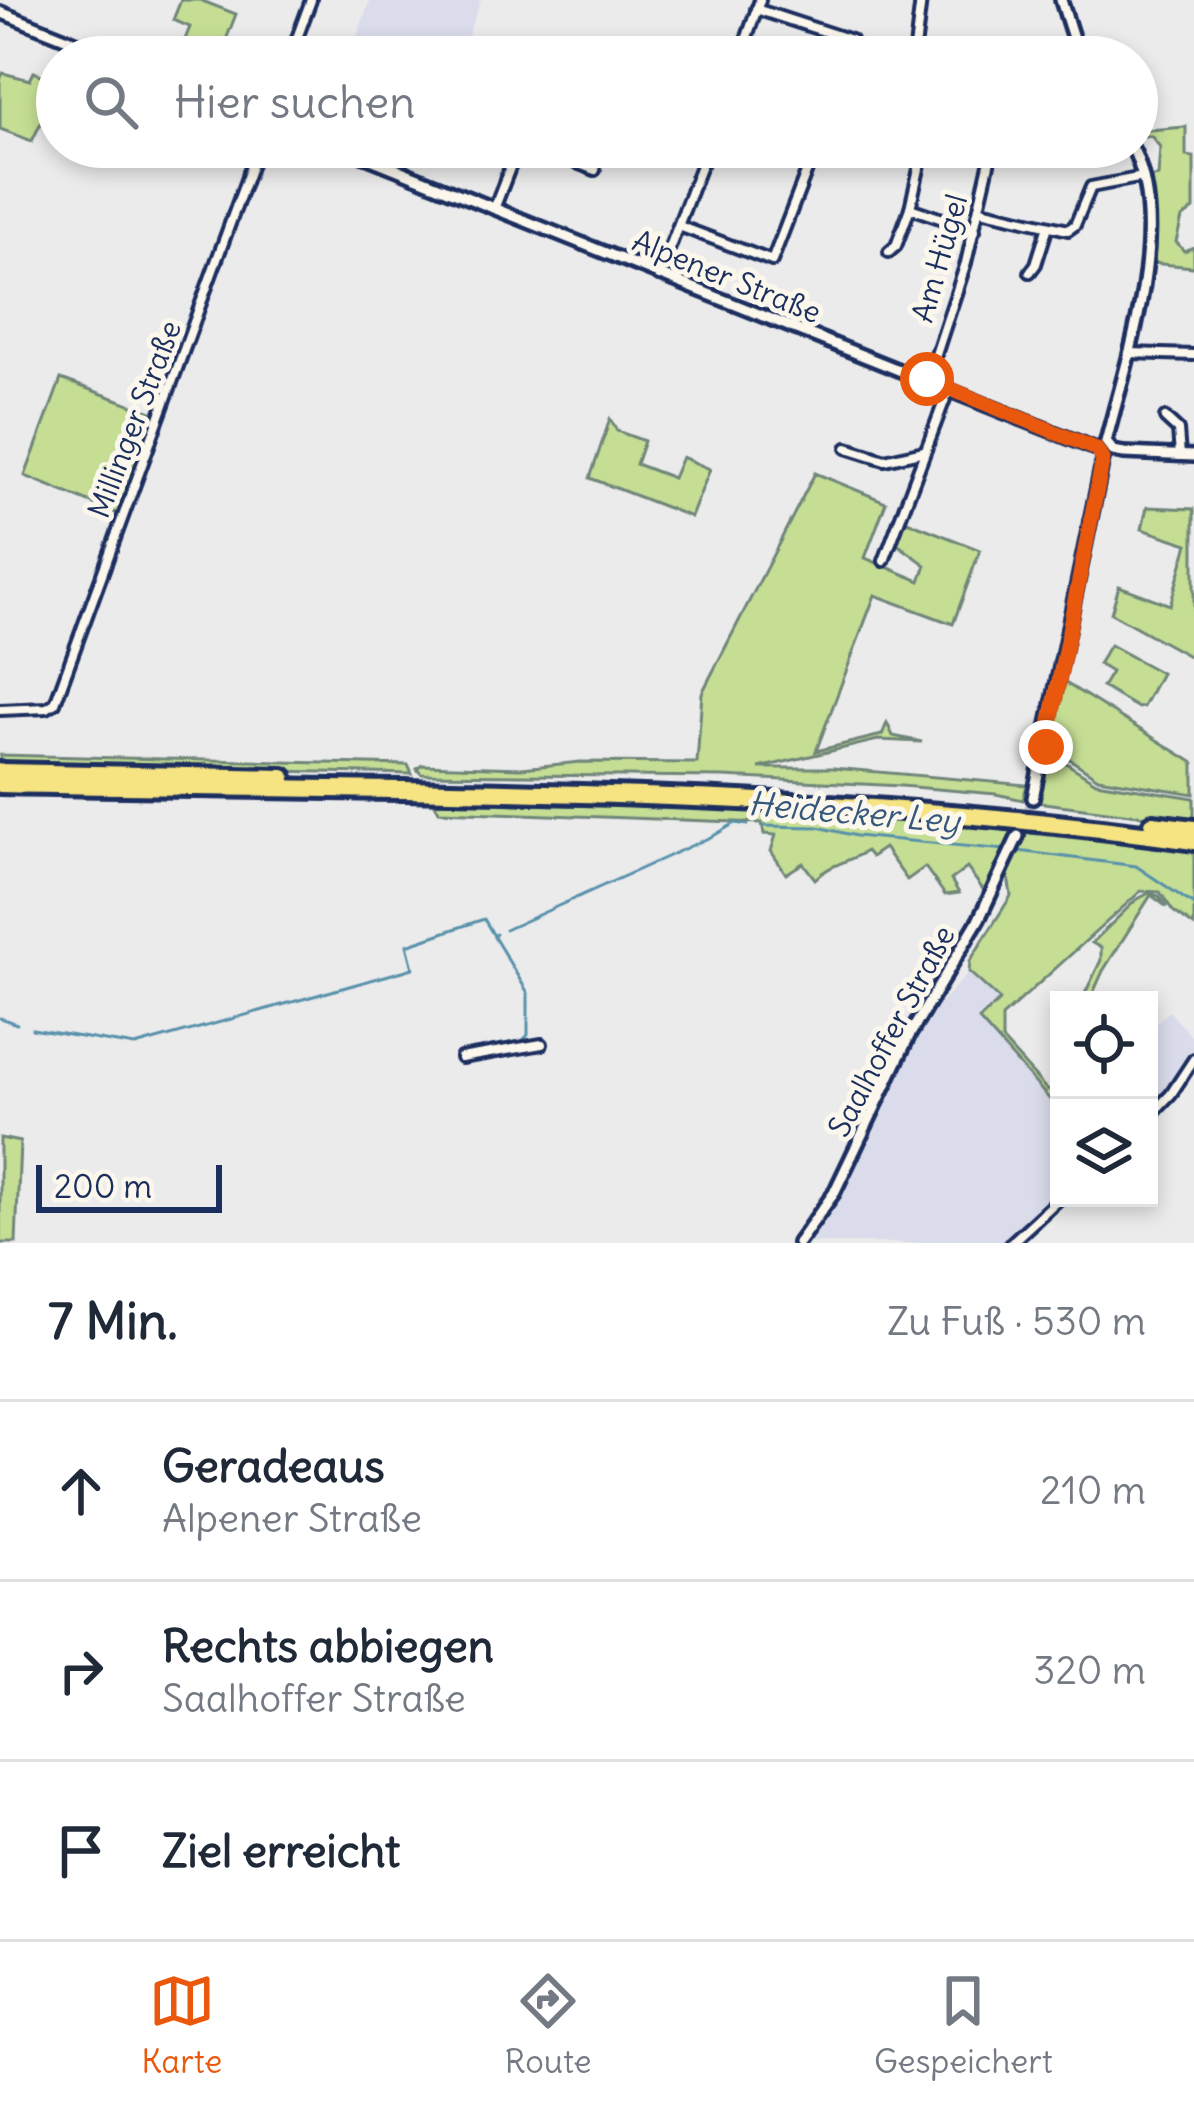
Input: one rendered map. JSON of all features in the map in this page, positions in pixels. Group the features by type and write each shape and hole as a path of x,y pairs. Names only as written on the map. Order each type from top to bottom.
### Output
{"highway":[{"path":"0,772 518,783 888,798 1194,829"},
{"path":"0,784 515,794 883,808 1194,841"}],"street":[{"path":"298,36 311,0"},
{"path":"917,36 921,0"},
{"path":"1060,0 1072,36"},
{"path":"747,36 758,4 840,36"},
{"path":"0,11 61,36"},
{"name":"Millinger Straße","path":"0,710 52,706 251,168"},
{"name":"Alpener Straße","path":"394,168 1104,450 1194,456"},
{"path":"494,208 510,168"},
{"path":"590,168 595,170"},
{"path":"659,276 700,168"},
{"path":"679,226 772,261 808,168"},
{"path":"890,252 910,208 920,168"},
{"name":"Am Hügel","path":"927,382 981,210 989,168"},
{"path":"1033,798 1128,352 1149,227 1140,168"},
{"path":"981,210 1072,229 1090,187 1143,177"},
{"path":"910,208 975,230"},
{"path":"1030,272 1048,226"},
{"path":"1128,352 1194,355"},
{"path":"884,561 948,391"},
{"path":"1165,418 1178,430 1180,455"},
{"path":"847,448 885,460 926,450"},
{"name":"Saalhoffer Straße","path":"798,1243 834,1193 909,1036 980,919 1018,836"},
{"path":"461,1058 542,1044"},
{"path":"1158,1108 1194,1059"},
{"path":"1011,1243 1050,1207"}],"shaded area":[{"path":"370,0 481,0 468,36 357,36"},
{"path":"969,972 1000,1000 980,1021 1050,1100 1050,1207 1056,1207 1019,1243 800,1243 833,1196 910,1036"},
{"path":"1169,1011 1194,1039 1194,1067 1158,1112 1158,1099 1158,1021"}],"green space":[{"path":"181,0 200,0 236,14 228,36 186,36 190,27 173,20"},
{"path":"3,73 30,80 36,73 32,141 0,129"},
{"path":"1186,127 1186,156 1194,157 1194,209 1182,218 1176,242 1184,251 1194,247 1194,267 1150,263 1154,220 1149,178 1158,176 1158,129"},
{"path":"61,379 160,415 123,516 25,476"},
{"path":"610,419 617,431 644,441 636,464 673,478 682,457 710,469 691,517 590,478"},
{"path":"815,473 886,502 865,558 920,581 926,565 893,541 902,519 980,550 953,624 875,595 816,751 882,735 887,723 893,736 922,742 878,740 759,768 833,768 1027,785 1023,800 901,786 724,777 421,774 417,769 422,765 522,768 580,762 697,763 702,693"},
{"path":"1147,507 1194,509 1194,659 1111,613 1119,586 1170,605 1188,544 1142,529"},
{"path":"1110,645 1161,673 1143,707 1102,687 1111,672 1098,664"},
{"path":"1064,682 1194,763 1194,794 1098,778 1056,750 1052,743"},
{"path":"1050,753 1096,782 1194,798 1194,822 1036,802"},
{"path":"0,755 408,765 412,774 0,765"},
{"path":"434,802 698,808 1014,827 985,892 967,868 951,880 959,893 945,895 925,867 907,880 884,848 871,857 866,851 815,879 803,863 786,874 771,851 776,835 764,834 762,823 439,811"},
{"path":"1026,827 1194,848 1194,926 1173,911 1160,892 1141,891 1002,1017 1002,1040 1050,1090 1050,1100 979,1020 1000,1000 969,972 970,961 1011,896 1008,875"},
{"path":"1149,893 1159,896 1167,907 1151,895 1094,991 1086,991 1101,960 1101,948 1092,943"},
{"path":"0,1138 20,1142 16,1243 0,1243"}],"waterway":[{"name":"Heidecker Ley","path":"505,930 735,823 748,825"},
{"name":"Heidecker Ley","path":"764,826 818,827 856,836 1006,850"},
{"path":"1018,851 1136,866 1194,905"},
{"name":"Heidecker Ley","path":"32,1029 135,1046 413,968 407,945 484,919 496,934"},
{"path":"490,1046 522,1041 528,1035 528,993 494,937"},
{"name":"Heidecker Ley","path":"0,1018 17,1024"}],"tunnel":[{"path":"1018,836 1033,798"}],"route":[{"path":"927,379 1096,449 1103,459 1046,747"}]}
